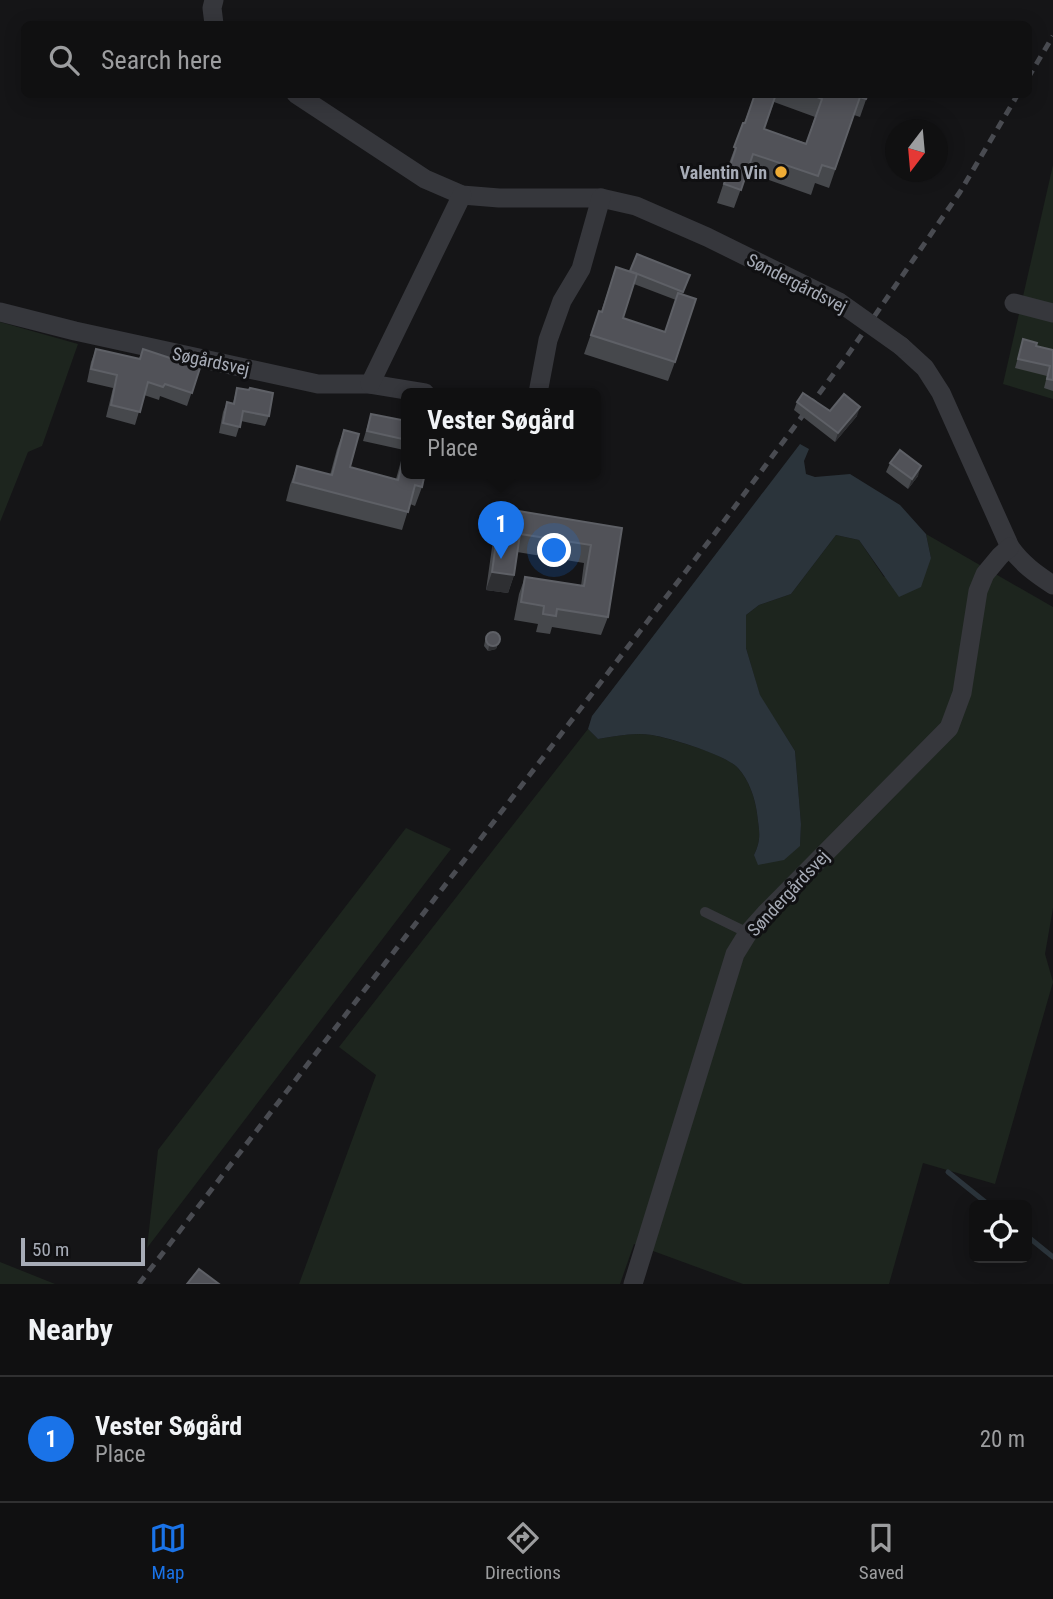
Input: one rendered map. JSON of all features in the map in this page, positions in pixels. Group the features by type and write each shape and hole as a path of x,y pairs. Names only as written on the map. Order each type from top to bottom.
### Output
{"street":[{"path":"214,0 214,21"},
{"name":"Søndergårdsvej","path":"302,98 425,179 462,195 499,198 601,198 636,206 839,302 901,346 925,368 941,393 1010,547 1019,560 1053,584"},
{"path":"370,384 462,195"},
{"path":"539,388 548,340 562,301 582,268 601,198"},
{"path":"1014,303 1053,313"},
{"name":"Søgårdsvej","path":"0,312 318,384 370,384 401,389"},
{"name":"Søndergårdsvej","path":"633,1284 735,954 748,933 949,728 962,693 978,591 985,574 1010,547"}],"lane":[{"path":"705,912 748,933"}],"shaded area":[{"path":"1053,165 1053,399 1003,384"},
{"path":"0,322 78,344 42,446 28,452 0,522"},
{"path":"800,444 809,449 804,461 806,474 815,477 850,474 900,505 926,534 931,558 921,587 899,597 859,540 836,535 791,594 759,605 746,615 746,648 760,695 795,751 801,824 800,846 784,860 758,865 754,855 759,834 753,795 742,773 732,763 711,753 652,735 598,739 588,729 592,716"},
{"path":"926,534 1053,607 1053,908 1045,954 1053,982 995,1184 923,1163 889,1284 743,1284 634,1244 620,1284 299,1284 376,1075 339,1047 588,729 598,739 632,734 652,735 722,758 738,768 753,795 759,834 754,855 800,845 801,824 795,751 760,696 746,648 746,615 759,605 791,594 836,535 859,540 884,577 931,558"},
{"path":"406,828 451,849 147,1248 158,1150"},
{"path":"0,1262 55,1284 0,1284"}],"building":[{"path":"754,98 775,98 764,129 806,144 822,99 820,98 860,98 835,169 822,165 818,176 753,154 741,190 724,184 736,148 734,147"},
{"path":"637,254 690,275 683,292 630,271"},
{"path":"616,267 637,274 623,318 665,332 678,293 696,299 675,362 591,335 599,311 602,312"},
{"path":"1023,339 1053,350 1053,380 1047,379 1050,366 1018,359"},
{"path":"96,349 140,359 143,349 200,368 192,393 165,384 163,387 148,382 140,412 111,405 117,375 91,369"},
{"path":"237,388 273,393 269,416 243,411 240,427 223,423 227,402 234,404"},
{"path":"803,393 830,411 844,394 860,407 838,433 797,402"},
{"path":"371,414 401,420 401,439 367,431"},
{"path":"344,430 359,434 350,467 398,480 401,469 401,479 424,479 422,487 415,485 408,512 293,482 297,466 332,475"},
{"path":"900,450 921,466 912,479 890,463"},
{"path":"501,508 622,528 608,617 557,609 556,616 543,614 544,606 521,602 525,577 584,586 591,545 520,534 514,575 492,572"},
{"path":"493,632 498,634 498,644 493,646 488,644 486,639 488,634"},
{"path":"199,1269 219,1284 187,1284"}],"waterway":[{"path":"948,1172 983,1200"},
{"path":"1032,1240 1053,1257"}],"railway":[{"path":"1032,71 1053,36"},
{"path":"139,1284 713,536 847,356 960,192 1016,98"}],"place":[{"name":"Valentin Vin","path":"781,172"},
{"name":"Vester Søgård","path":"501,559"}]}
